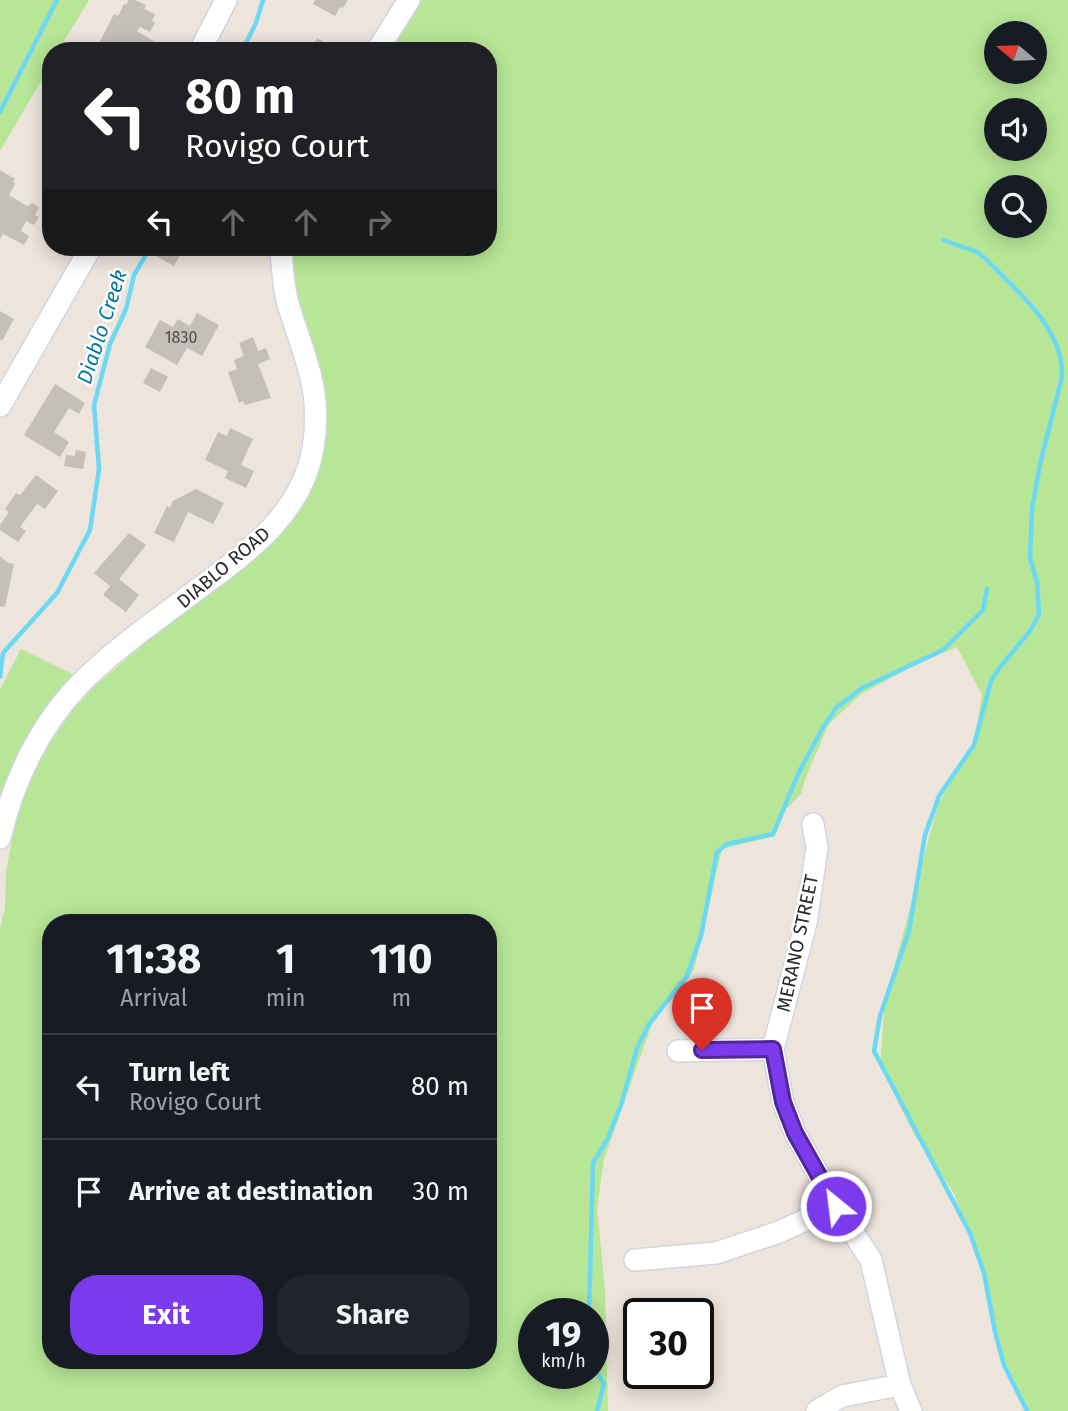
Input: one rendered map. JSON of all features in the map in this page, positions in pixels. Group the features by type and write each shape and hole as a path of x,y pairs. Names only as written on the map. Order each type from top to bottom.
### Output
{"street":[{"path":"205,42 226,0"},
{"path":"383,42 409,0"},
{"path":"0,405 86,256"},
{"name":"DIABLO ROAD","path":"0,838 8,806 35,745 69,696 105,662 252,547 285,513 302,486 315,438 314,386 307,356 288,302 282,256"},
{"name":"MERANO STREET","path":"813,824 817,848 806,923 773,1049 783,1102 795,1133 836,1206 871,1260 900,1385 911,1411"},
{"path":"678,1051 773,1049"},
{"path":"635,1260 716,1253 779,1232 836,1206"},
{"path":"817,1411 842,1396 900,1385"}],"green space":[{"path":"0,0 89,0 63,42 42,42 42,79 0,151"},
{"path":"419,0 1068,0 1068,1411 1027,1411 1003,1357 982,1270 954,1193 914,1134 880,1065 885,1001 938,805 974,741 982,695 957,647 915,665 861,694 829,724 801,794 786,809 775,836 722,849 694,970 652,1024 604,1159 597,1209 605,1298 518,1298 518,1389 607,1389 608,1411 0,1411 0,929 14,827 30,779 43,752 84,695 158,632 254,560 286,525 325,424 325,392 290,274 290,256 497,256 497,42 393,42"},
{"path":"21,649 74,675 39,716 0,798 0,690"}],"building":[{"path":"129,0 135,0 146,5 144,9 155,14 152,21 155,23 150,32 140,27 137,31 155,42 100,42 114,14 118,16 124,4"},
{"path":"315,0 348,0 335,16 313,4"},
{"path":"0,170 15,179 9,195 27,206 32,203 39,207 35,215 39,217 34,225 26,221 21,231 29,236 24,245 3,234 0,239"},
{"path":"156,256 180,256 174,266"},
{"path":"0,311 14,319 2,341 0,339"},
{"path":"197,313 219,325 202,356 187,348 177,365 145,347 160,320 173,327 178,319 190,326"},
{"path":"253,337 258,351 266,348 270,359 258,364 271,398 245,405 243,401 239,403 228,372 237,369 234,360 244,356 239,343"},
{"path":"151,368 168,377 160,392 143,383"},
{"path":"55,384 85,403 79,414 69,408 54,432 69,442 60,457 24,435"},
{"path":"230,428 253,439 241,465 254,471 246,488 225,478 228,471 205,460 218,432 227,436"},
{"path":"76,450 86,452 83,469 64,466 66,455 75,456"},
{"path":"36,475 58,491 45,509 37,504 20,527 26,531 18,542 0,530 0,525 9,512 5,509 16,493 20,495"},
{"path":"196,489 224,503 213,524 188,512 174,542 154,533 167,506 170,508 173,501"},
{"path":"129,533 146,545 119,579 139,595 126,612 103,595 110,586 94,573"},
{"path":"0,556 8,563 14,564 5,607 0,606"}],"waterway":[{"path":"0,112 57,0"},
{"name":"Diablo Creek","path":"246,42 263,0"},
{"path":"943,240 977,252 1024,297 1047,326 1055,342 1061,359 1062,377 1040,464 1032,509 1030,558 1037,582 1039,614 1030,631 991,681 974,745 939,796 925,835 909,931 880,1016 874,1051 970,1233 984,1273 1004,1365 1027,1411"},
{"name":"Diablo Creek","path":"0,677 3,653 57,593 90,530 99,469 94,405 110,344 126,309 134,275 145,256"},
{"path":"589,1298 593,1163 608,1138 622,1102 637,1048 649,1024 687,976 701,936 717,852 727,844 773,834 799,772 836,708 862,688 943,650 983,610 987,589"},
{"path":"597,1411 603,1389"}],"route":[{"path":"702,1050 773,1049 783,1102 795,1133 836,1206"}]}
